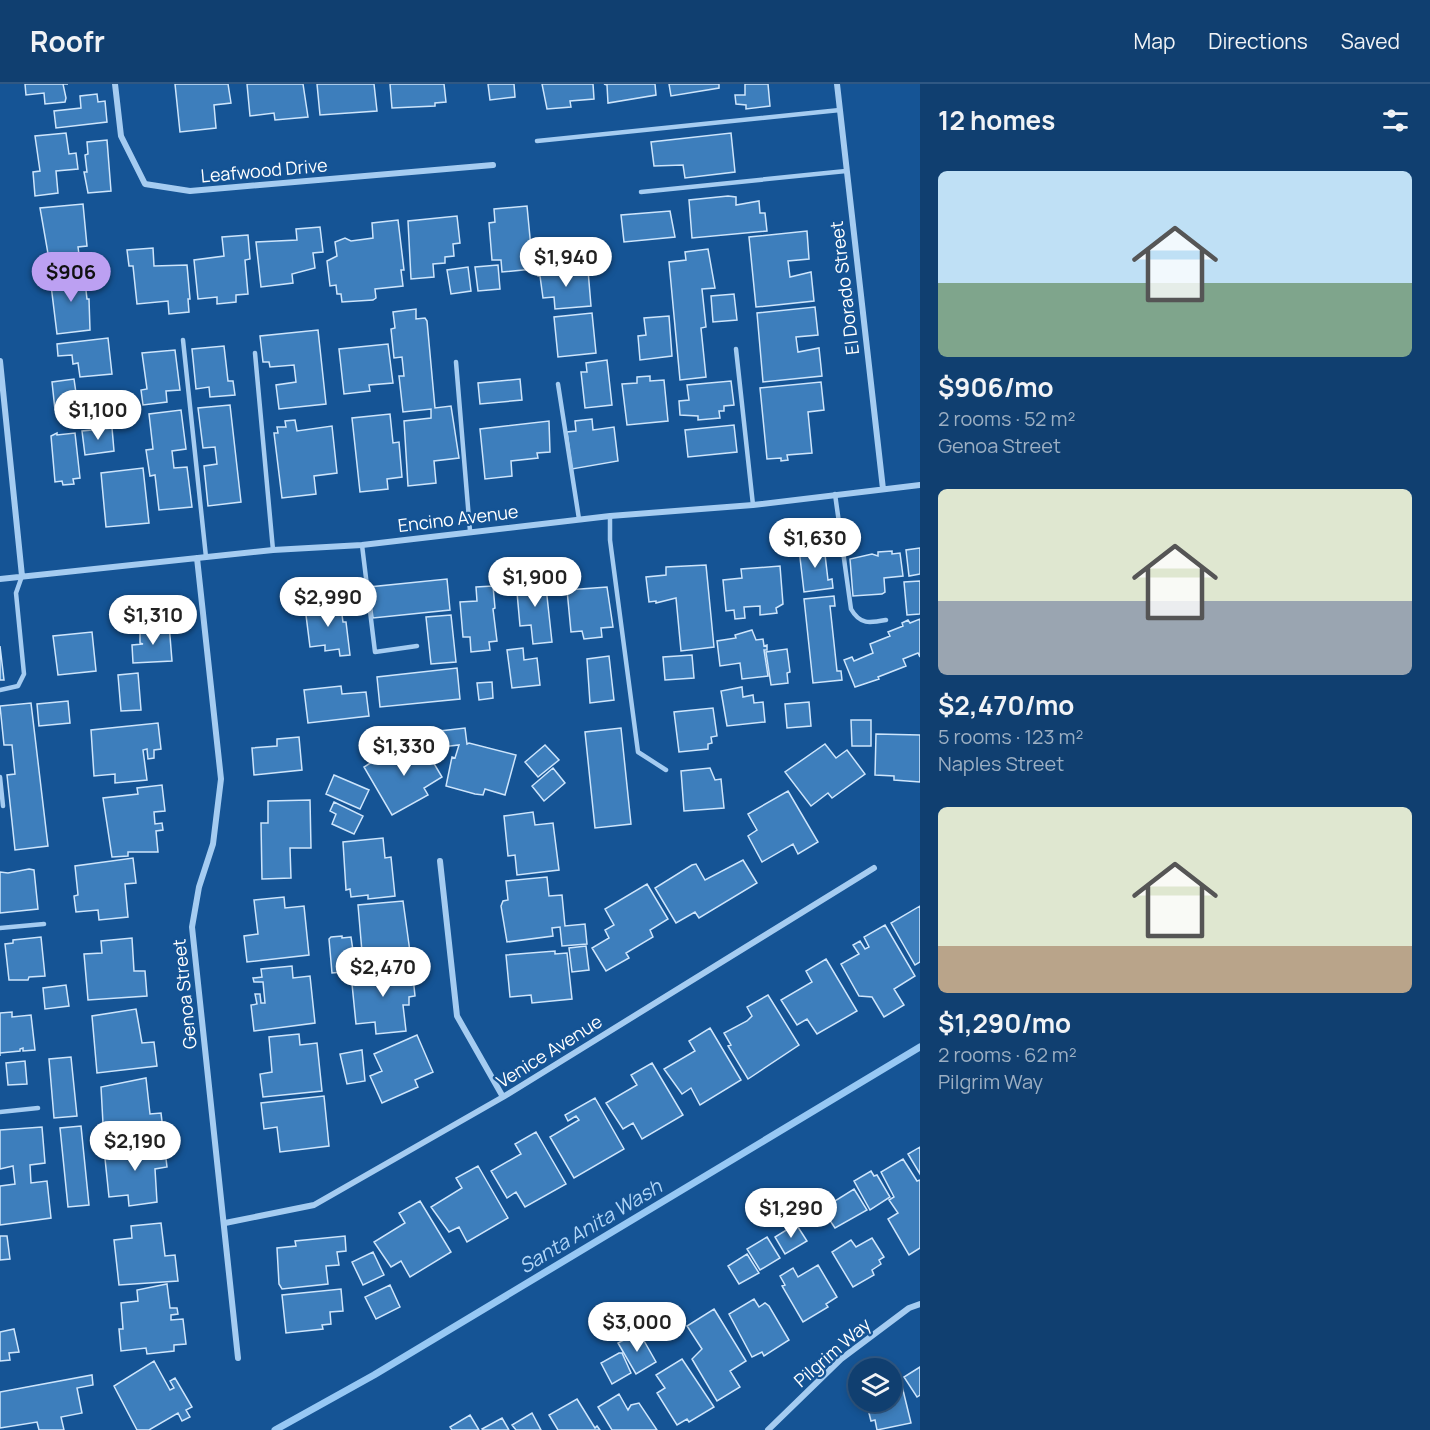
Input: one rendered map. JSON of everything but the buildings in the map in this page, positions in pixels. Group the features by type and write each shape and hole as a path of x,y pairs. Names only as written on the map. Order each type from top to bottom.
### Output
{"street":[{"name":"Leafwood Drive","path":"115,84 121,136 145,184 190,191 493,165"},
{"name":"El Dorado Street","path":"837,84 883,489"},
{"path":"0,362 22,576"},
{"name":"Encino Avenue","path":"0,579 273,550 362,545 579,519 753,505 920,485"},
{"name":"Genoa Street","path":"197,558 221,779 213,844 199,887 192,927 238,1358"},
{"path":"440,861 458,1016 503,1097"},
{"name":"Venice Avenue","path":"225,1223 314,1205 503,1097 874,868"},
{"name":"Pilgrim Way","path":"768,1430 842,1359 909,1308 920,1304"}],"lane":[{"path":"537,141 840,110"},
{"path":"640,192 846,171"},
{"path":"183,340 206,557"},
{"path":"736,349 753,505"},
{"path":"255,353 273,550"},
{"path":"456,362 470,531"},
{"path":"558,384 579,519"},
{"path":"835,494 851,609 857,620 866,623 886,620"},
{"path":"610,516 610,540 638,752 666,770"},
{"path":"362,545 375,652 417,646"},
{"path":"0,690 18,686 24,674 16,593 22,576"},
{"path":"0,777 3,806"},
{"path":"0,928 44,924"},
{"path":"0,1112 38,1108"}],"waterway":[{"name":"Santa Anita Wash","path":"275,1430 374,1375 920,1047"}]}
